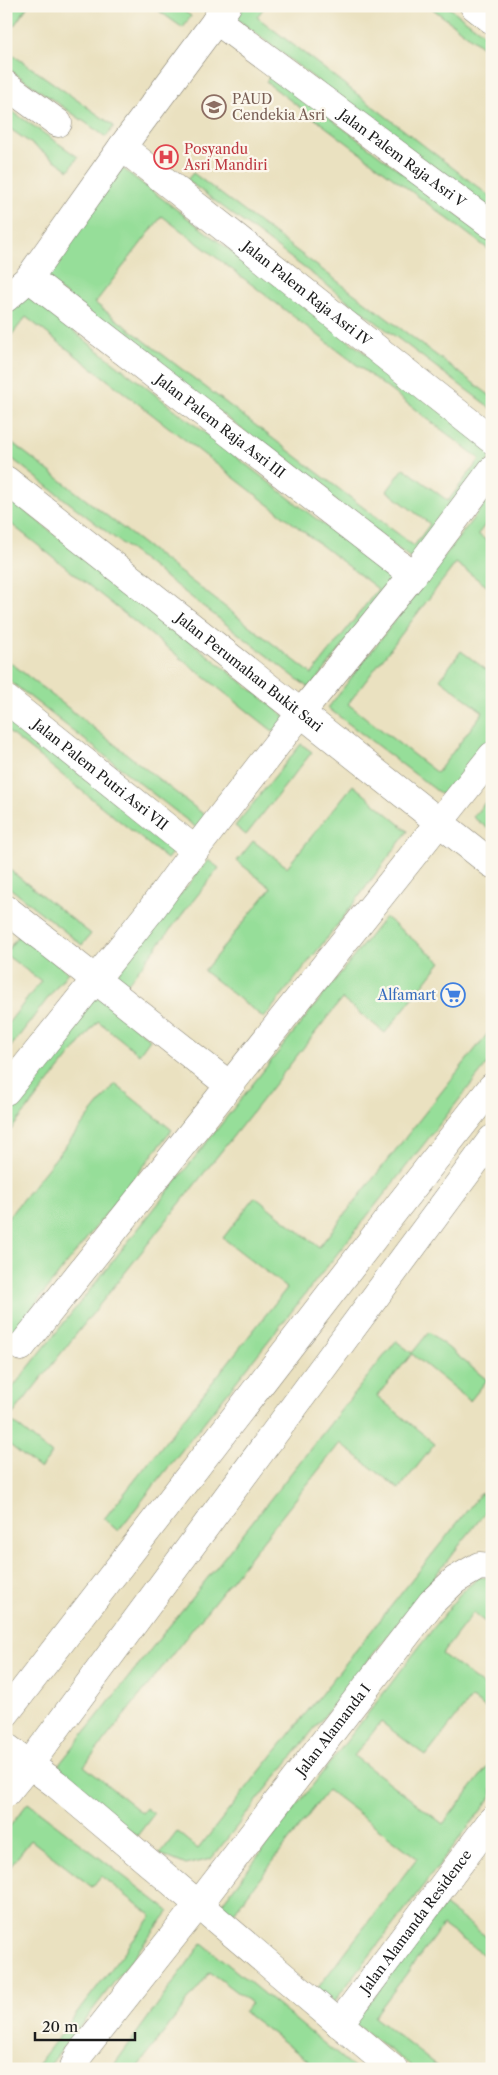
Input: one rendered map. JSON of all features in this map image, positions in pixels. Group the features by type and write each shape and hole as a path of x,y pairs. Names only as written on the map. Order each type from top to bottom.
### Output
{"street":[{"path":"474,6 492,20"},
{"path":"6,298 29,278 122,147 222,13"},
{"name":"Jalan Palem Raja Asri V","path":"222,13 492,225"},
{"path":"6,85 58,122"},
{"name":"Jalan Palem Raja Asri IV","path":"122,147 492,440"},
{"name":"Jalan Palem Raja Asri III","path":"29,278 413,575"},
{"path":"6,1091 151,910 301,713 413,575 492,470"},
{"name":"Jalan Perumahan Bukit Sari","path":"6,480 492,864"},
{"name":"Jalan Palem Putri Asri VII","path":"6,699 195,850"},
{"path":"21,1346 492,756"},
{"path":"6,909 229,1085"},
{"path":"6,1713 492,1087"},
{"path":"6,1792 29,1765 492,1139"},
{"name":"Jalan Alamanda I","path":"198,1905 432,1602 454,1580 486,1566"},
{"path":"6,1747 56,1784 393,2069"},
{"name":"Jalan Alamanda Residence","path":"339,2024 492,1820"},
{"path":"73,2069 79,2055 198,1905"}],"green space":[{"path":"6,6 28,6 6,37"},
{"path":"152,6 177,6 191,16 183,28"},
{"path":"245,6 265,6 257,17 492,198 492,215 236,18"},
{"path":"429,6 447,6 492,40 492,54"},
{"path":"6,50 114,126 106,137 6,67"},
{"path":"271,74 492,240 492,252 266,82"},
{"path":"6,107 78,157 69,170 6,126"},
{"path":"122,168 492,450 492,456 413,560 40,275","holes":["162,216 480,459 448,501 404,468 387,491 430,524 414,546 95,303"]},
{"path":"193,173 492,397 492,409 187,180"},
{"path":"24,293 394,579 310,689 6,454 6,438 312,674 378,589 26,317 6,342 6,316"},
{"path":"492,494 492,516 478,534 492,545 492,590 456,563 348,704 437,773 483,712 440,679 461,651 492,674 492,736 445,797 328,708"},
{"path":"6,496 286,717 274,732 6,520"},
{"path":"6,659 207,817 198,829 6,678"},
{"path":"6,715 175,849 167,859 6,730"},
{"path":"301,744 312,752 246,835 235,826"},
{"path":"353,785 408,831 264,1018 204,971 271,888 237,861 253,841 287,867"},
{"path":"492,794 492,832 473,817"},
{"path":"208,860 219,868 124,988 113,979"},
{"path":"6,867 91,934 82,945 6,885"},
{"path":"385,917 441,962 385,1033 342,999 9,1419 6,1417 6,1396"},
{"path":"19,935 68,972 6,1053 6,1026 41,981 6,955 6,952"},
{"path":"94,994 150,1039 139,1054 98,1021 6,1136 6,1105"},
{"path":"492,1028 492,1058 118,1531 104,1519 287,1288 223,1238 255,1197 319,1247"},
{"path":"115,1084 172,1130 6,1341 6,1220"},
{"path":"429,1332 487,1380 470,1401 412,1354 377,1396 435,1444 399,1489 340,1443 84,1766 142,1813 146,1808 154,1814 137,1836 54,1771 396,1341 412,1353"},
{"path":"9,1419 52,1454 40,1469 6,1442 6,1423"},
{"path":"481,1493 492,1504 211,1859 186,1865 160,1854 177,1832 198,1849"},
{"path":"479,1577 492,1578 492,1627 473,1613 442,1654 484,1686 492,1676 492,1713 471,1698 426,1756 381,1722 354,1756 443,1824 492,1761 492,1796 334,2002 317,1989 417,1858 328,1790 228,1920 216,1911 459,1595"},
{"path":"28,1803 169,1911 47,2069 34,2069 152,1916 101,1876 92,1887 31,1840 6,1872 6,1831"},
{"path":"444,1905 492,1941 492,1961 443,1925 374,2017 441,2069 415,2069 354,2023"},
{"path":"202,1943 355,2069 319,2069 244,2012 251,2003 210,1972 136,2069 111,2069"}],"place":[{"name":"PAUD Cendekia Asri","path":"214,107"},
{"name":"Posyandu Asri Mandiri","path":"166,157"},
{"name":"Alfamart","path":"453,995"}]}
